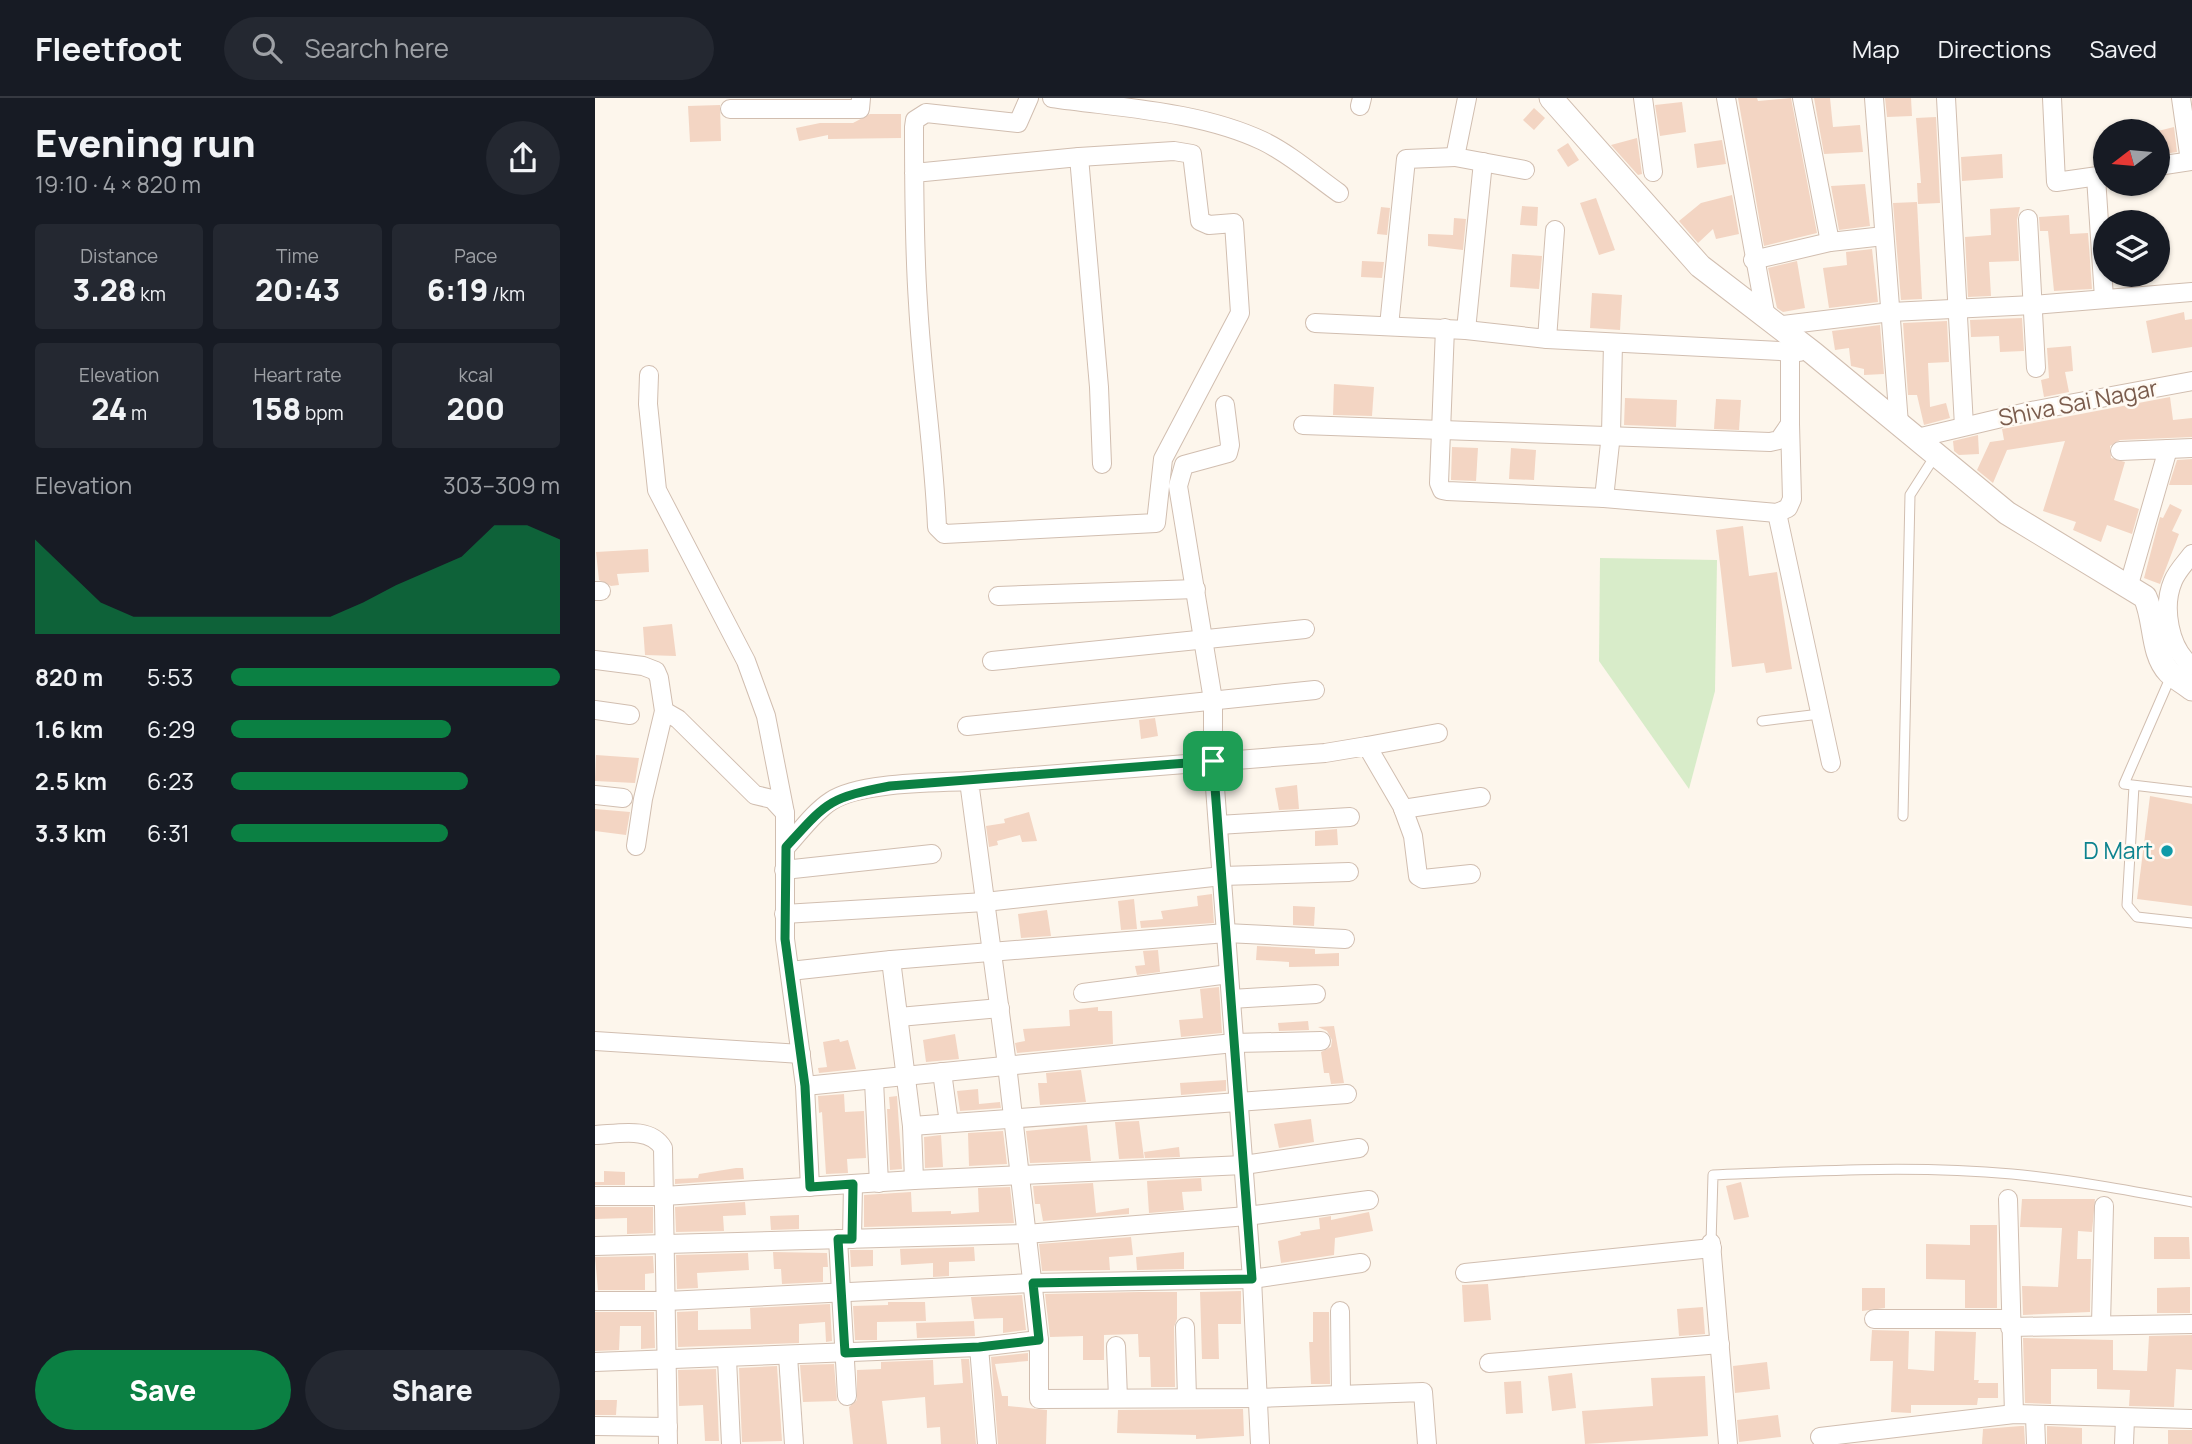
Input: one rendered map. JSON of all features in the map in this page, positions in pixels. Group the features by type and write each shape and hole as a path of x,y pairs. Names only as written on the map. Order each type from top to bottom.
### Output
{"street":[{"path":"730,109 860,109 860,98"},
{"path":"914,173 1079,157 1174,151 1192,154 1200,221 1209,225 1234,223 1240,313 1163,459 1158,517 1152,525 939,532 918,306 914,173 914,127 920,115 926,113 1018,123 1030,98"},
{"path":"1052,98 1151,113 1240,131 1266,143 1339,193"},
{"path":"1455,157 1467,98"},
{"path":"1551,98 1700,266 1813,353 2007,513 2145,597 2152,612 2157,647 2182,670"},
{"path":"1643,98 1653,172"},
{"path":"1725,98 1753,260 1770,322"},
{"path":"1802,98 1830,242"},
{"path":"1874,98 1891,312 1908,431"},
{"name":"Shiva Sai Nagar","path":"1946,98 1964,426"},
{"path":"2052,98 2056,182 2093,177"},
{"path":"2170,164 2191,161 2181,98"},
{"path":"1079,157 1099,387 1102,464"},
{"path":"1389,326 1406,159 1455,157 1525,170"},
{"path":"1466,330 1483,162"},
{"path":"2101,196 2104,298"},
{"name":"Shiva Sai Nagar","path":"2028,219 2036,368"},
{"path":"1546,340 1555,230"},
{"path":"1753,260 1830,242 1884,236"},
{"path":"1770,322 2192,292"},
{"path":"1315,323 1445,328 1546,340 1813,353"},
{"path":"1445,328 1440,432 1442,490 1604,498 1777,513 1787,508 1792,499 1790,352"},
{"path":"1604,498 1611,435 1613,343"},
{"path":"649,375 648,404 657,490 746,661 766,716 785,813 784,914 805,1086 810,1187"},
{"name":"Shiva Sai Nagar","path":"1908,431 1964,426 2192,381"},
{"path":"1225,405 1230,445 1228,453 1184,465 1178,475 1213,700 1213,761 1248,1216 1260,1444"},
{"path":"1303,425 1770,442 1779,440 1790,424"},
{"path":"2120,451 2192,448"},
{"path":"2128,588 2168,449"},
{"path":"1777,513 1831,763"},
{"path":"2192,554 2173,578 2168,594 2175,645 2182,670 2192,689"},
{"path":"998,597 1196,589"},
{"path":"992,661 1305,629"},
{"path":"595,660 643,666 656,671 664,711 643,799 636,846"},
{"path":"967,726 1315,691"},
{"path":"595,709 630,715"},
{"path":"664,711 678,719 755,795 772,799 785,813"},
{"path":"786,847 823,807 846,794 890,786 1325,753 1438,733"},
{"path":"1365,746 1403,809 1413,836 1418,876 1423,879 1471,874"},
{"path":"969,780 993,951 1033,1283 1039,1340 1039,1398 1258,1398 1423,1392 1427,1444"},
{"path":"595,795 623,798"},
{"path":"1403,809 1481,797"},
{"path":"1218,825 1350,817"},
{"path":"784,870 932,854"},
{"path":"784,914 985,902 1222,876 1349,872"},
{"path":"790,971 993,951 1226,933 1345,939"},
{"path":"891,960 912,1125 914,1180"},
{"path":"1083,993 1229,974"},
{"path":"1231,999 1316,994"},
{"path":"899,1017 1000,1008"},
{"path":"595,1041 801,1054"},
{"path":"805,1086 1234,1043 1321,1041"},
{"path":"942,1072 950,1123"},
{"path":"874,1081 879,1183"},
{"path":"912,1125 1238,1104 1347,1094"},
{"path":"595,1135 648,1134 657,1138 663,1148 667,1244 668,1435 595,1426"},
{"path":"595,1196 664,1196 914,1180 1244,1165 1359,1148"},
{"path":"847,1396 841,1294 853,1184"},
{"path":"2008,1199 2014,1414"},
{"path":"595,1246 1026,1234 1248,1216 1369,1200"},
{"path":"2101,1324 2104,1206"},
{"path":"1465,1273 1711,1245 1728,1444"},
{"path":"595,1301 841,1294 1033,1283 1252,1279 1361,1263"},
{"path":"1340,1311 1341,1394"},
{"path":"1874,1319 2192,1324 2192,1311"},
{"path":"1185,1327 1187,1398"},
{"path":"595,1362 667,1362 979,1347 1039,1340"},
{"path":"1489,1363 1720,1344"},
{"path":"1117,1346 1118,1398"},
{"path":"979,1347 987,1444"},
{"path":"788,1356 794,1444"},
{"path":"727,1359 731,1444"},
{"path":"1820,1437 2014,1414 2192,1419"},
{"path":"2035,1416 2036,1444"},
{"path":"2124,1444 2125,1419"}],"lane":[{"path":"1903,816 1910,495 1936,455"},
{"path":"2182,670 2124,784 2192,792"},
{"path":"1762,722 1820,714"},
{"path":"2134,786 2127,905 2137,917 2192,923"},
{"path":"1711,1245 1713,1175 1867,1169 2010,1174 2105,1186 2192,1202"}],"green space":[{"path":"1600,558 1717,560 1715,691 1689,789 1599,661"}],"building":[{"path":"1738,98 1757,98 1758,101 1791,98 1817,233 1764,246"},
{"path":"1814,98 1830,98 1833,127 1860,125 1863,152 1824,154"},
{"path":"1885,98 1911,98 1912,116 1887,117"},
{"path":"1682,102 1686,132 1660,136 1655,105"},
{"path":"720,105 721,141 690,142 688,106"},
{"path":"1534,108 1545,118 1534,130 1523,120"},
{"path":"870,114 901,114 901,138 828,139 828,135 799,141 796,128 820,123 853,123"},
{"path":"1936,117 1940,203 1918,204 1917,183 1921,183 1916,118"},
{"path":"2174,127 2177,152 2170,153 2170,128"},
{"path":"1637,138 1642,174 1638,175 1611,145"},
{"path":"1722,140 1726,164 1697,168 1694,144"},
{"path":"1568,143 1579,160 1568,167 1557,150"},
{"path":"2002,154 2003,178 1962,181 1961,157"},
{"path":"1865,184 1870,226 1839,230 1831,186"},
{"path":"1732,195 1739,234 1716,239 1713,229 1698,243 1679,221 1701,203"},
{"path":"1596,198 1615,250 1599,255 1580,203"},
{"path":"1917,202 1922,299 1901,300 1893,203"},
{"path":"1522,206 1538,207 1537,226 1520,225"},
{"path":"1381,207 1390,208 1387,235 1377,234"},
{"path":"2020,207 2017,220 2019,261 1989,262 1991,296 1968,297 1965,237 1991,235 1990,209"},
{"path":"2069,215 2070,234 2088,233 2092,289 2054,291 2048,231 2040,231 2039,217"},
{"path":"1454,218 1466,219 1463,250 1428,246 1428,234 1453,235"},
{"path":"1872,249 1878,302 1829,308 1823,268 1847,265 1846,252"},
{"path":"1512,254 1542,256 1539,289 1510,287"},
{"path":"1362,261 1384,262 1382,278 1361,277"},
{"path":"1797,261 1805,308 1783,312 1777,308 1768,268"},
{"path":"1592,293 1622,295 1620,330 1590,328"},
{"path":"2184,312 2185,320 2192,319 2192,347 2152,353 2146,321"},
{"path":"2022,318 2024,351 2000,352 1999,336 1971,337 1970,320"},
{"path":"1947,321 1949,362 1928,363 1930,407 1946,403 1950,418 1924,425 1917,395 1908,395 1903,323"},
{"path":"1880,325 1884,374 1864,375 1864,369 1851,366 1849,348 1835,350 1832,331"},
{"path":"2071,346 2073,371 2065,372 2069,392 2044,397 2041,380 2049,378 2047,348"},
{"path":"1334,384 1374,387 1372,416 1333,415"},
{"path":"2170,397 2173,420 2192,418 2192,437 2120,440 2110,446 2111,458 2125,462 2114,500 2139,509 2132,534 2107,525 2101,542 2073,530 2076,522 2043,511 2065,441 2007,450 1993,483 1977,470 1990,442 2004,440 2002,429"},
{"path":"1625,398 1677,400 1676,427 1624,425"},
{"path":"1716,399 1741,400 1739,430 1714,429"},
{"path":"1978,435 1979,454 1959,455 1954,451 1953,441"},
{"path":"1452,447 1478,448 1476,481 1451,480"},
{"path":"1511,448 1536,450 1534,480 1509,479"},
{"path":"2192,459 2192,485 2169,485 2177,460"},
{"path":"2170,504 2182,510 2172,531 2179,534 2160,584 2144,578 2160,517 2163,518"},
{"path":"1743,526 1749,576 1777,572 1792,669 1766,673 1764,663 1732,667 1716,530"},
{"path":"648,549 649,572 617,574 619,585 611,586 599,580 596,552"},
{"path":"672,624 676,656 645,655 643,627"},
{"path":"1155,718 1158,736 1141,739 1139,720"},
{"path":"596,755 639,758 635,783 595,781"},
{"path":"1297,785 1299,809 1279,810 1275,788"},
{"name":"D Mart","path":"2150,796 2192,804 2192,906 2137,899"},
{"path":"595,809 630,812 626,835 595,831"},
{"path":"1029,812 1037,841 1022,842 1020,835 997,841 998,845 989,847 986,826 1005,823 1004,819"},
{"path":"1337,829 1338,845 1315,846 1315,831"},
{"path":"1212,894 1214,923 1141,928 1140,921 1163,919 1161,911 1198,906 1197,896"},
{"path":"1134,899 1137,929 1121,930 1118,901"},
{"path":"1293,906 1315,907 1314,926 1293,925"},
{"path":"1047,910 1051,936 1021,938 1018,914"},
{"path":"1257,946 1315,949 1315,954 1339,953 1339,966 1289,967 1289,962 1256,960"},
{"path":"1158,950 1160,972 1137,975 1135,966 1145,965 1143,951"},
{"path":"1219,987 1222,1033 1181,1037 1179,1020 1203,1018 1200,989"},
{"path":"1098,1007 1098,1011 1112,1011 1113,1044 1017,1053 1015,1043 1025,1041 1023,1029 1070,1026 1069,1010"},
{"path":"1308,1021 1309,1030 1279,1031 1278,1023"},
{"path":"1334,1026 1344,1083 1331,1084 1329,1073 1324,1073 1321,1052 1331,1047 1332,1040 1327,1031 1318,1027"},
{"path":"955,1034 959,1059 926,1062 923,1040"},
{"path":"839,1039 840,1042 848,1040 856,1069 819,1073 818,1068 827,1067 823,1042"},
{"path":"1081,1070 1086,1102 1040,1105 1038,1083 1047,1083 1046,1073"},
{"path":"1226,1080 1226,1091 1181,1095 1180,1083"},
{"path":"978,1089 979,1104 1000,1102 1001,1108 960,1111 957,1091"},
{"path":"844,1094 845,1112 864,1111 866,1158 847,1159 848,1173 826,1174 822,1112 819,1113 818,1096"},
{"path":"897,1096 902,1169 890,1170 887,1109 890,1109 889,1097"},
{"path":"1311,1119 1314,1142 1279,1148 1274,1124"},
{"path":"1139,1121 1144,1158 1119,1159 1115,1122"},
{"path":"1087,1125 1091,1161 1030,1163 1026,1131"},
{"path":"1003,1131 1007,1164 969,1166 968,1133"},
{"path":"941,1135 943,1167 925,1168 924,1137"},
{"path":"1179,1147 1180,1157 1145,1158 1144,1152"},
{"path":"743,1168 744,1179 675,1184 675,1179 698,1178 699,1174"},
{"path":"604,1171 625,1172 625,1185 595,1185 595,1182 604,1182"},
{"path":"1201,1178 1202,1191 1182,1192 1184,1210 1149,1213 1147,1181"},
{"path":"1741,1182 1749,1217 1734,1220 1726,1186"},
{"path":"1093,1183 1096,1213 1129,1208 1129,1214 1043,1221 1040,1204 1035,1204 1033,1186"},
{"path":"1010,1187 1014,1223 864,1227 864,1195 911,1192 912,1212 951,1211 951,1214 979,1212 978,1188"},
{"path":"2022,1199 2095,1199 2092,1232 2078,1231 2077,1259 2091,1259 2090,1312 2023,1315 2022,1286 2058,1287 2062,1228 2020,1227"},
{"path":"745,1202 746,1215 723,1216 724,1231 676,1232 675,1207"},
{"path":"595,1207 653,1207 653,1233 627,1234 627,1218 595,1219"},
{"path":"1369,1212 1373,1231 1335,1238 1334,1255 1281,1263 1278,1241 1301,1235 1300,1232 1320,1229 1319,1218 1331,1216 1331,1220"},
{"path":"799,1215 799,1229 771,1230 770,1216"},
{"path":"1970,1225 1997,1225 1997,1308 1965,1308 1965,1280 1926,1279 1926,1244 1970,1245"},
{"path":"1131,1237 1133,1255 1109,1257 1110,1270 1042,1271 1039,1244"},
{"path":"2154,1237 2189,1237 2190,1259 2154,1259"},
{"path":"974,1247 975,1261 949,1262 949,1276 933,1277 933,1263 901,1265 900,1249"},
{"path":"850,1250 873,1250 873,1266 851,1267"},
{"path":"773,1252 827,1253 828,1267 823,1267 823,1282 782,1284 781,1269 774,1269"},
{"path":"1184,1252 1184,1269 1137,1270 1136,1257"},
{"path":"748,1253 749,1270 697,1273 698,1288 677,1289 676,1255"},
{"path":"653,1256 654,1273 645,1274 645,1290 598,1290 595,1257"},
{"path":"1488,1284 1491,1320 1464,1322 1462,1285"},
{"path":"2190,1287 2190,1313 2157,1313 2157,1288"},
{"path":"1862,1288 1885,1288 1885,1308 1862,1311"},
{"path":"1241,1291 1241,1324 1218,1324 1219,1359 1202,1359 1200,1292"},
{"path":"1177,1292 1177,1319 1174,1327 1175,1387 1151,1387 1150,1357 1139,1357 1138,1334 1104,1335 1104,1360 1083,1360 1083,1336 1050,1337 1045,1294"},
{"path":"1022,1295 1026,1330 1003,1333 1003,1318 974,1319 971,1297"},
{"path":"888,1302 925,1302 926,1321 877,1322 877,1340 855,1340 853,1306 888,1305"},
{"path":"830,1304 832,1341 826,1342 825,1322 799,1324 799,1343 678,1347 677,1312 698,1311 698,1330 751,1329 750,1308"},
{"path":"1703,1307 1705,1334 1679,1336 1677,1309"},
{"path":"595,1312 654,1312 655,1348 641,1349 641,1326 620,1326 619,1350 595,1351"},
{"path":"1313,1312 1329,1312 1330,1384 1311,1384 1309,1342 1313,1342"},
{"path":"974,1321 975,1336 917,1338 916,1323"},
{"path":"1872,1330 1909,1331 1908,1369 1934,1371 1935,1331 1976,1332 1974,1380 1979,1380 1978,1383 1998,1383 1998,1398 1978,1398 1977,1405 1911,1405 1911,1413 1891,1412 1893,1361 1870,1361"},
{"path":"2192,1335 2192,1370 2176,1369 2174,1407 2129,1406 2130,1390 2097,1389 2097,1369 2051,1369 2051,1404 2025,1403 2023,1338 2113,1340 2113,1370 2147,1371 2149,1336"},
{"path":"1028,1353 1028,1361 995,1364 1002,1396 1008,1396 1008,1406 1047,1410 1046,1444 998,1444 991,1357"},
{"path":"961,1359 969,1359 976,1444 941,1444 940,1427 927,1428 925,1397 882,1401 887,1444 853,1444 849,1407 857,1400 857,1370 881,1369 881,1362 933,1360 934,1385 963,1383"},
{"path":"1767,1362 1770,1389 1735,1393 1733,1366"},
{"path":"834,1364 837,1401 803,1402 800,1365"},
{"path":"777,1366 782,1441 742,1442 739,1368"},
{"path":"716,1369 719,1441 705,1441 703,1405 679,1406 678,1370"},
{"path":"1572,1373 1576,1408 1552,1411 1548,1376"},
{"path":"1705,1376 1708,1436 1585,1444 1582,1411 1653,1406 1651,1378"},
{"path":"1521,1381 1523,1413 1506,1414 1504,1382"},
{"path":"595,1400 617,1400 616,1415 595,1415"},
{"path":"1243,1409 1244,1436 1196,1439 1196,1435 1117,1433 1118,1410"},
{"path":"1778,1415 1781,1437 1739,1442 1737,1420"},
{"path":"2024,1426 2025,1444 1982,1444 1983,1429"},
{"path":"2047,1426 2082,1428 2082,1444 2047,1444"},
{"path":"2168,1430 2192,1430 2192,1444 2168,1444"}],"place":[{"name":"D Mart","path":"2167,851"}],"route":[{"path":"1213,761 1252,1279 1033,1283 1039,1340 979,1347 845,1353 838,1239 852,1239 853,1184 810,1187 805,1086 785,939 786,847 823,807 846,794 890,786 1213,761"}]}
